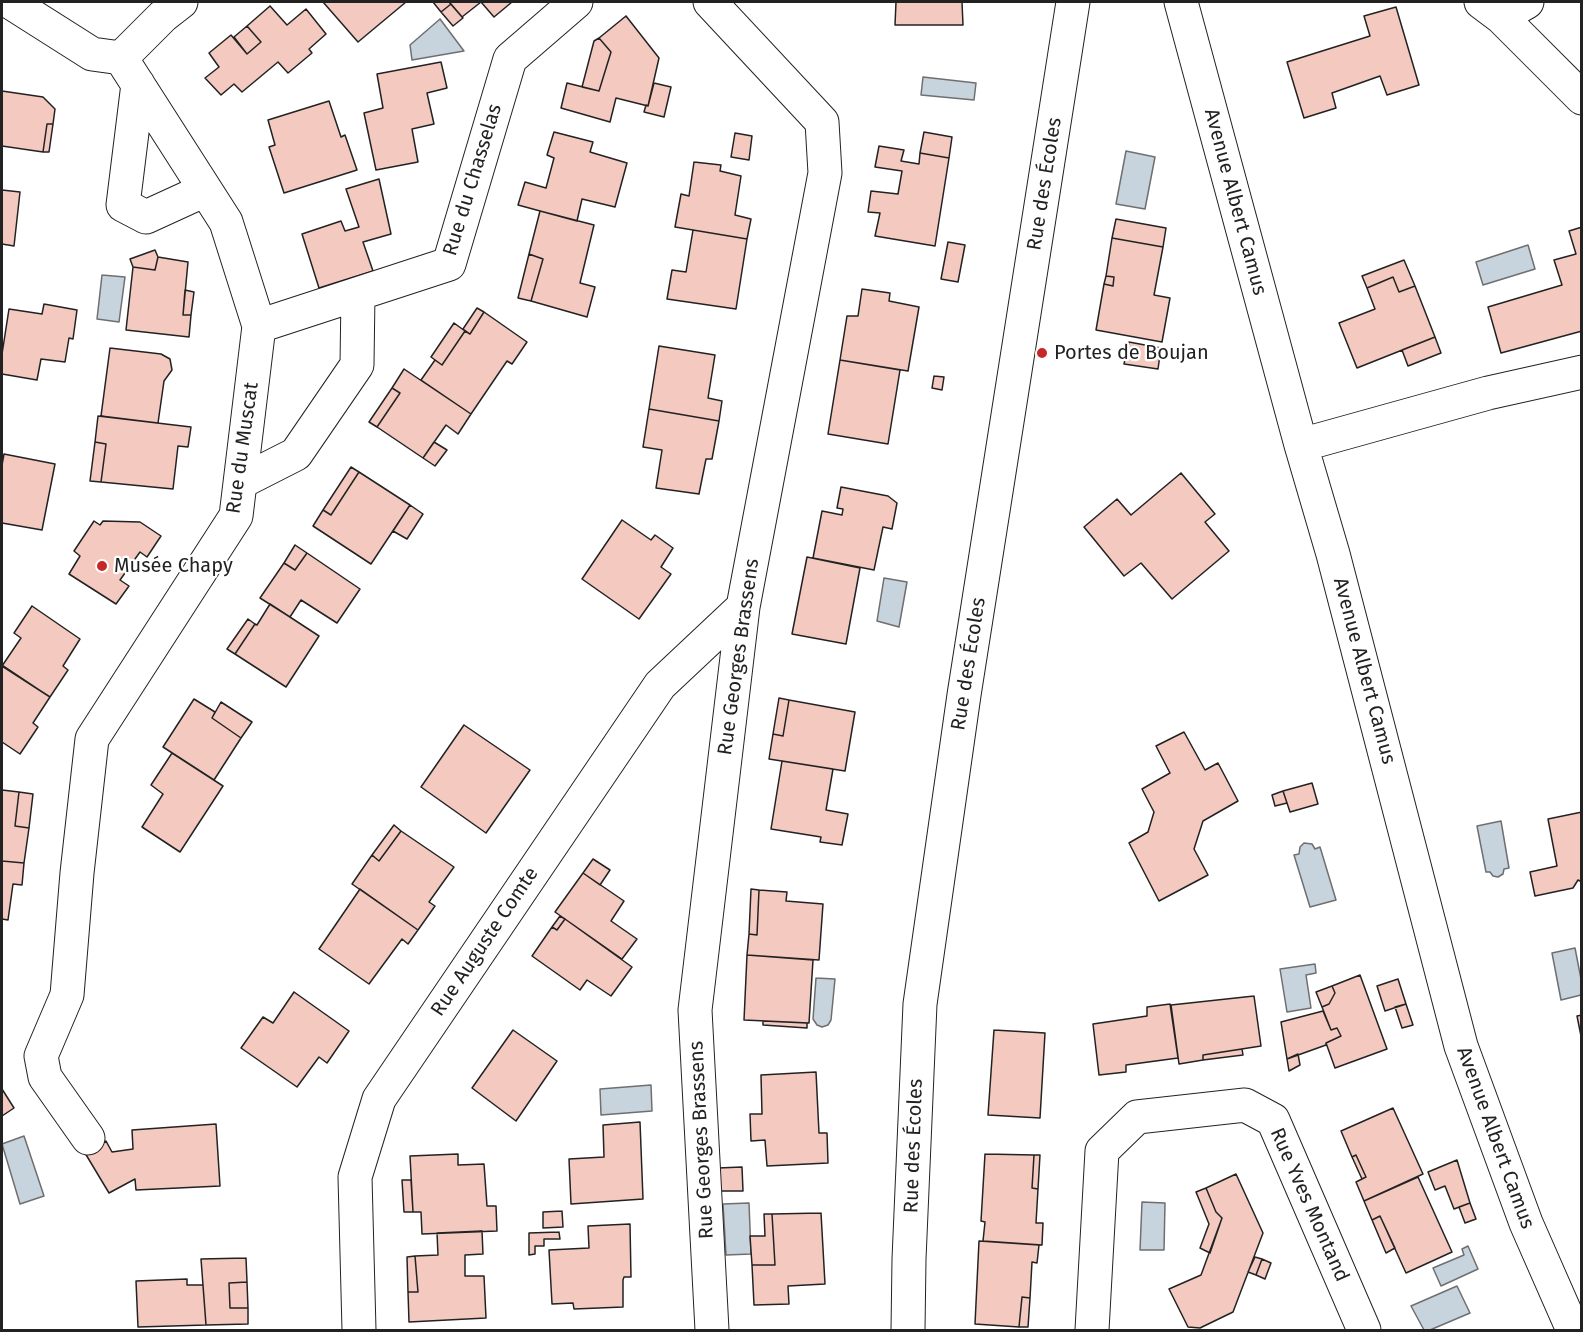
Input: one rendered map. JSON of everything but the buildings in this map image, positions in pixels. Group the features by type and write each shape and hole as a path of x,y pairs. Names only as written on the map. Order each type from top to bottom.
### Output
{"street":[{"path":"10,2 92,54 129,71"},
{"path":"181,2 163,16 129,71 123,205 146,217 205,190"},
{"name":"Rue du Chasselas","path":"259,326 449,264 510,59 576,2"},
{"name":"Rue des Écoles","path":"908,1330 920,1004 964,695 1073,2"},
{"name":"Avenue Albert Camus","path":"1181,2 1300,445 1333,554 1461,1046 1526,1224 1573,1330"},
{"path":"1503,7 1581,98"},
{"name":"Rue Georges Brassens","path":"712,1330 696,1010 743,607 825,173 822,122 720,13"},
{"name":"Rue du Muscat","path":"88,1138 45,1077 41,1056 67,995 77,873 92,739 236,516 259,326 226,222 129,71"},
{"path":"241,482 296,454 357,365 358,294"},
{"path":"1300,445 1488,393 1581,372"},
{"name":"Rue Auguste Comte","path":"359,1330 354,1177 379,1099 660,685 743,607"},
{"name":"Rue Yves Montand","path":"1092,1330 1102,1151 1137,1117 1245,1105 1273,1120 1364,1330"}],"shaded area":[{"path":"440,19 464,51 412,60 410,45"},
{"path":"923,77 976,83 974,100 921,95"},
{"path":"1126,151 1155,157 1145,209 1116,204"},
{"path":"1528,245 1535,269 1483,285 1476,262"},
{"path":"102,275 125,277 119,322 97,319"},
{"path":"884,578 907,582 899,627 877,621"},
{"path":"1501,821 1509,868 1504,869 1503,874 1498,877 1486,872 1477,826"},
{"path":"1304,843 1312,844 1315,849 1320,847 1336,900 1310,907 1294,855 1299,854 1300,847"},
{"path":"1575,948 1581,979 1581,995 1561,1000 1552,953"},
{"path":"1315,964 1316,973 1306,975 1311,1008 1287,1012 1280,969"},
{"path":"816,978 835,979 831,1020 828,1025 822,1027 817,1025 813,1019"},
{"path":"651,1085 652,1111 601,1115 600,1089"},
{"path":"24,1136 44,1196 20,1204 2,1144"},
{"path":"1142,1202 1165,1203 1164,1250 1140,1250"},
{"path":"749,1203 751,1254 726,1255 723,1204"},
{"path":"1468,1246 1478,1269 1441,1286 1433,1268 1464,1255 1462,1249"},
{"path":"1457,1286 1470,1313 1430,1330 1424,1330 1411,1306"}],"place":[{"name":"Portes de Boujan","path":"1042,353"},
{"name":"Musée Chapy","path":"102,566"}]}
